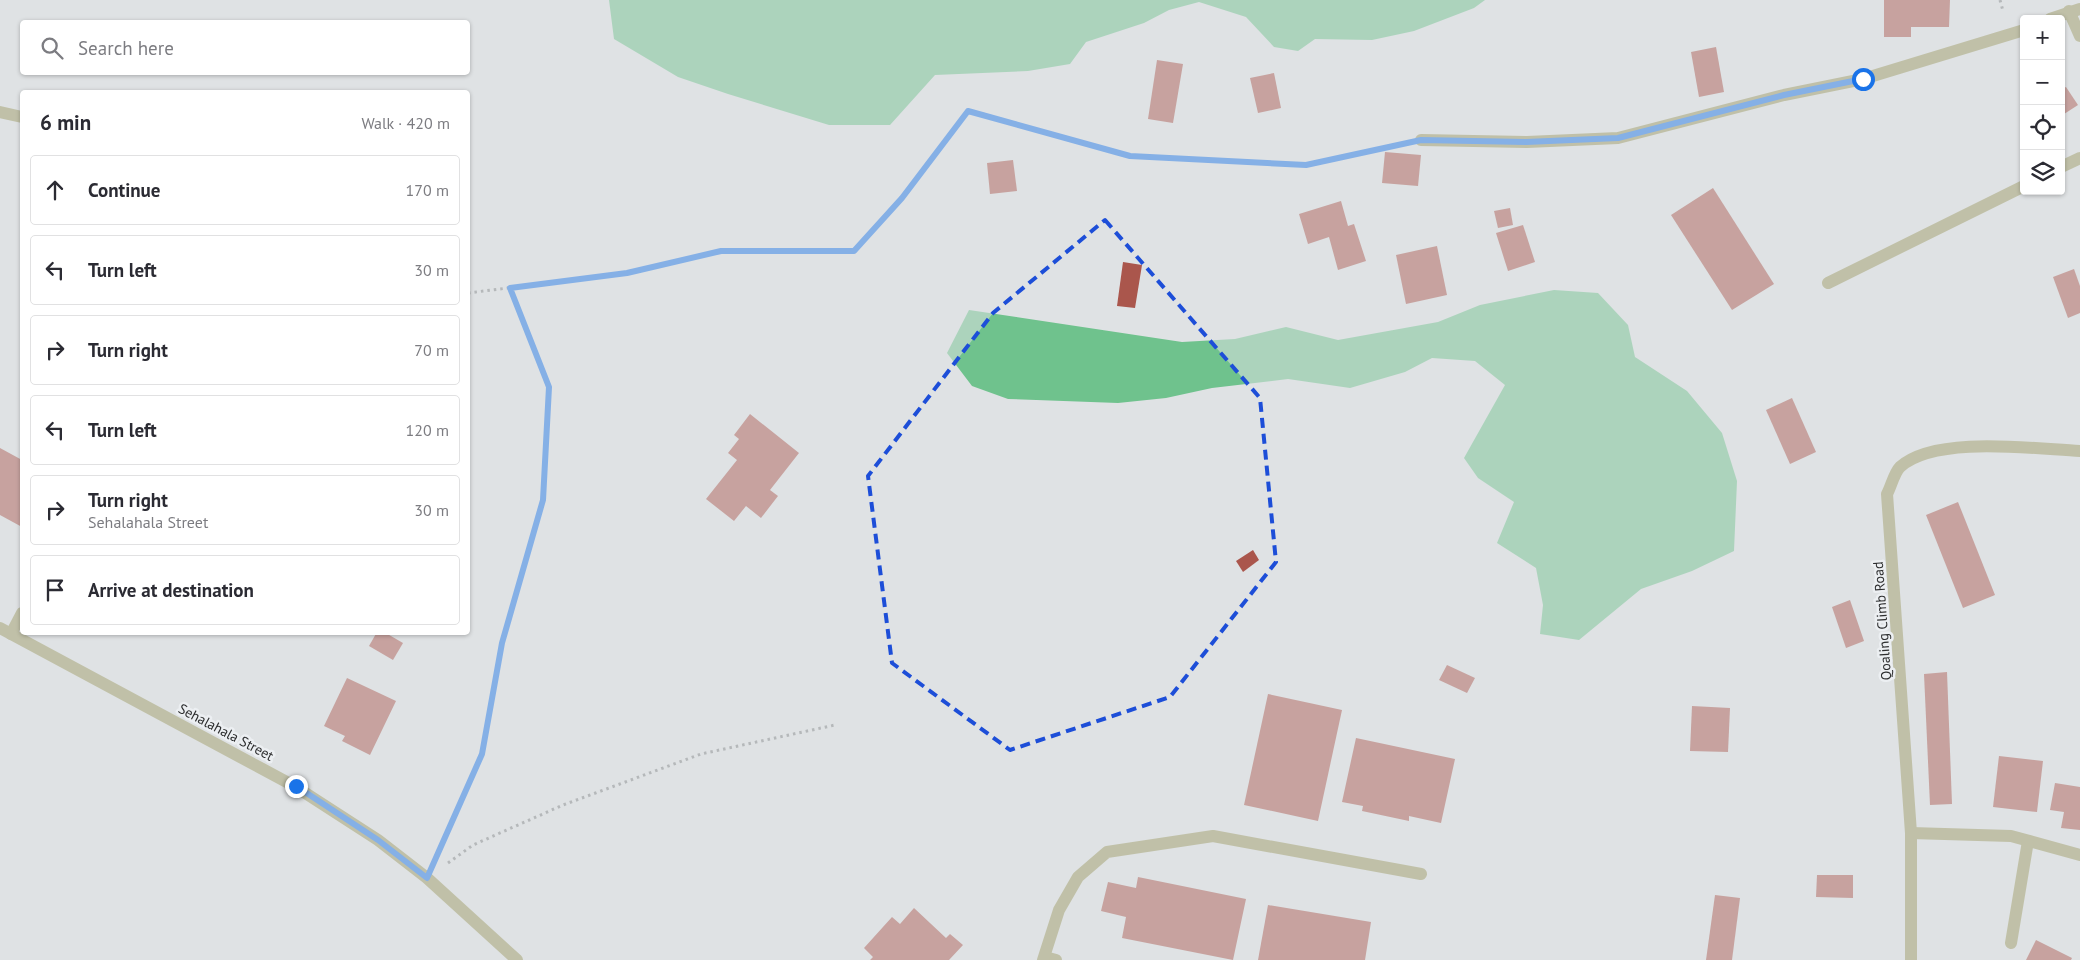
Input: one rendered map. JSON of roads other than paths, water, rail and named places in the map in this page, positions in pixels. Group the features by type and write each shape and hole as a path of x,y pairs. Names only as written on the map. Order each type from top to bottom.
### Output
{"street":[{"path":"2061,15 2074,10 2080,36"},
{"path":"1421,140 1526,142 1618,138 1784,95 1863,79 2020,31"},
{"path":"0,112 20,117"},
{"path":"2065,165 2080,158"},
{"path":"1828,283 2020,188"},
{"name":"Qoaling Climb Road","path":"1911,960 1911,833 1887,494 1900,467 1922,454 1977,446 2080,451"},
{"path":"5,631 20,615"},
{"name":"Sehalahala Street","path":"5,631 296,786 378,840 427,878 517,960"},
{"path":"1911,833 2011,836 2080,855"},
{"path":"1048,959 1059,910 1078,876 1107,852 1214,836 1421,874"},
{"path":"2011,943 2028,841"}]}
